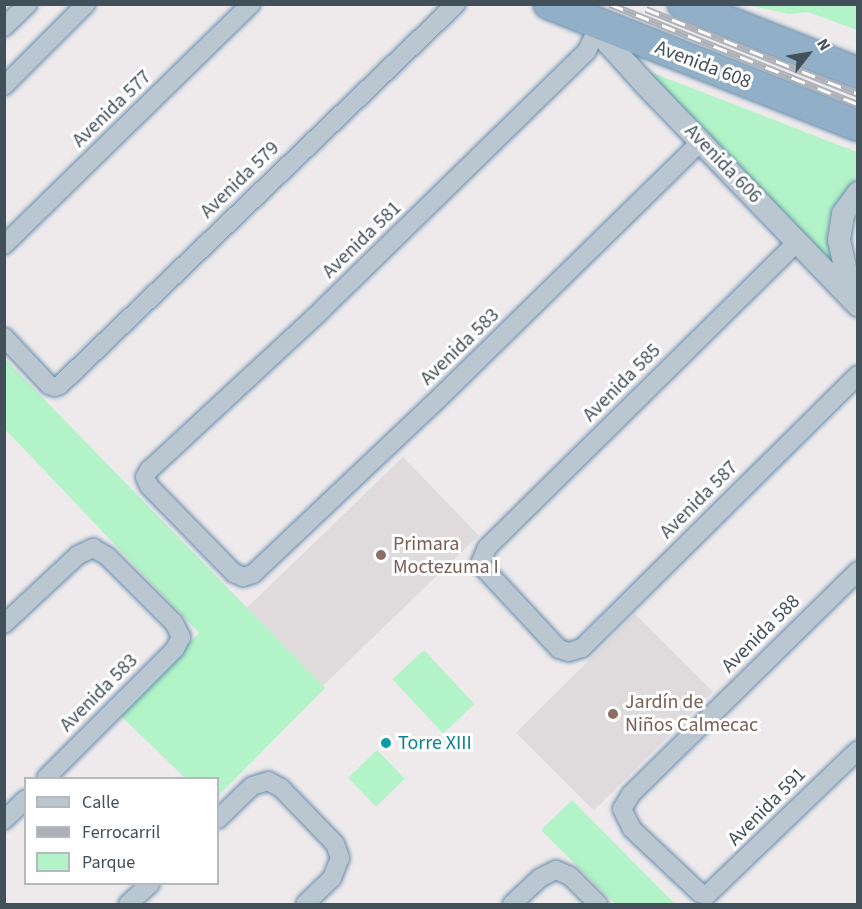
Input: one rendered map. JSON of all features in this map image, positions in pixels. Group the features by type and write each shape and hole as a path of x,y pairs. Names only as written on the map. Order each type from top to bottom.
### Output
{"highway":[{"name":"Avenida 608","path":"549,4 599,26 858,126"},
{"path":"683,4 858,73"}],"street":[{"path":"4,27 28,4"},
{"path":"4,86 86,4"},
{"name":"Avenida 577","path":"4,246 251,4"},
{"name":"Avenida 579","path":"4,337 50,385 55,387 456,4"},
{"name":"Avenida 606","path":"599,26 608,43 855,302"},
{"name":"Avenida 581","path":"243,577 234,573 149,486 145,477 322,310 587,51 599,26"},
{"name":"Avenida 583","path":"243,577 253,574 432,405 701,142"},
{"name":"Avenida 606","path":"855,302 839,240 843,214 858,193"},
{"name":"Avenida 585","path":"569,652 559,649 484,571 480,564 481,558 487,548 797,242"},
{"name":"Avenida 587","path":"569,652 582,648 858,375"},
{"name":"Avenida 583","path":"4,624 78,555 93,548 107,556 174,622 181,637 175,649 47,777"},
{"name":"Avenida 588","path":"707,895 700,893 632,829 622,808 631,794 858,570"},
{"name":"Avenida 591","path":"707,895 858,750"},
{"path":"219,818 252,786 268,782 281,788 335,844 340,858 332,878 305,904"},
{"path":"4,820 24,801"},
{"path":"512,904 540,878 556,870 570,876 597,904"},
{"path":"128,904 149,885"}],"shaded area":[{"name":"Primara Moctezuma I","path":"403,457 479,535 322,687 246,608"},
{"name":"Jardín de Niños Calmecac","path":"635,614 713,692 594,811 516,733"}],"green space":[{"path":"749,5 857,5 857,30 808,12 789,14"},
{"path":"640,68 857,152 857,179 832,210 828,232 830,250 840,274"},
{"path":"4,358 325,688 219,795 219,777 184,777 119,714 199,633 5,429"},
{"path":"424,650 474,704 443,733 393,679"},
{"path":"377,750 405,779 376,807 348,778"},
{"path":"572,800 675,904 615,904 541,830"}],"railway":[{"path":"610,4 858,104"},
{"path":"646,9 858,94"}],"place":[{"name":"Primara Moctezuma I","path":"381,555"},
{"name":"Jardín de Niños Calmecac","path":"613,714"},
{"name":"Torre XIII","path":"386,743"}]}
